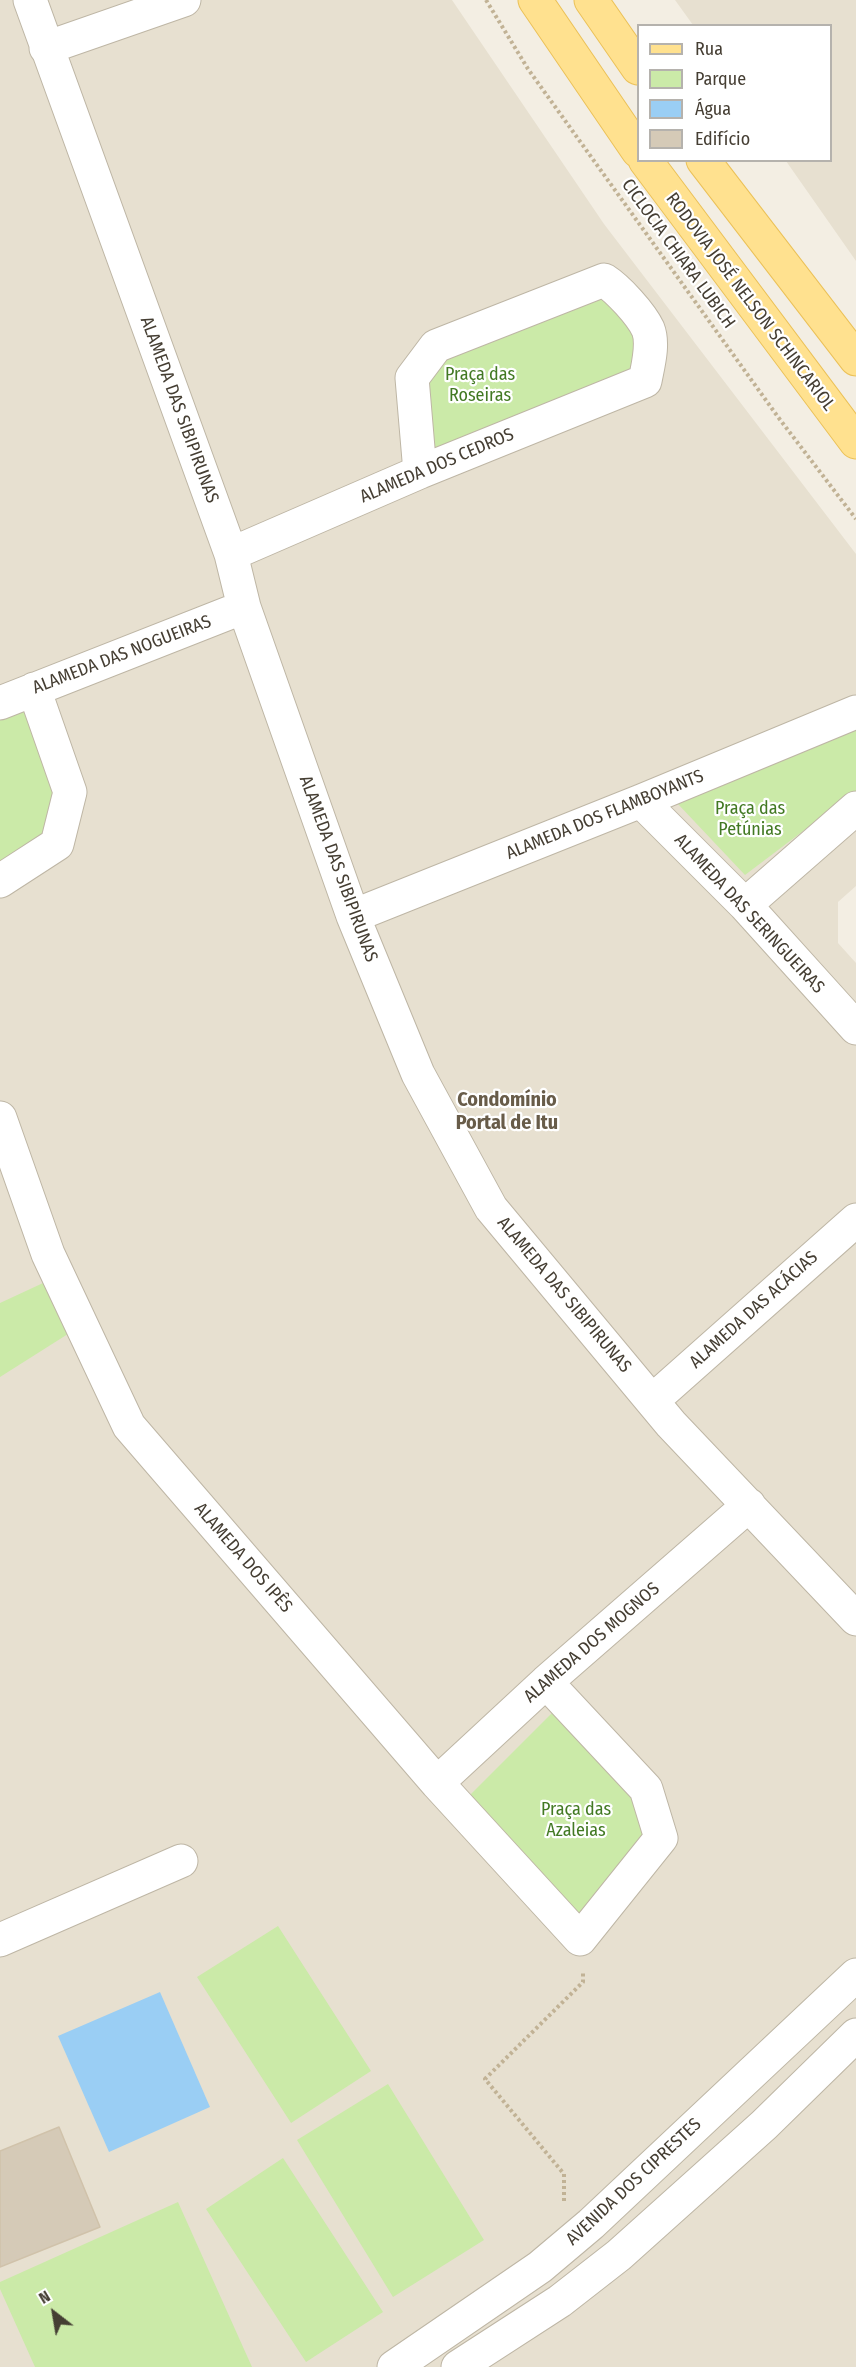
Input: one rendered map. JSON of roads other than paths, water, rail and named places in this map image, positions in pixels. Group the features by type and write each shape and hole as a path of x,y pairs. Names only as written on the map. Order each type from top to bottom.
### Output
{"main road":[{"path":"535,0 637,148"},
{"path":"591,0 637,65"},
{"name":"RODOVIA JOSÉ NELSON SCHINCARIOL","path":"646,162 856,442"},
{"path":"705,162 856,359"}],"street":[{"name":"ALAMEDA DAS SIBIPIRUNAS","path":"30,0 231,554 244,607 353,916 418,1074 491,1208 671,1424 856,1619"},
{"path":"46,48 183,0"},
{"name":"ALAMEDA DOS CEDROS","path":"231,554 420,472 645,381 650,355 648,330 618,289 604,280 436,346 412,378 420,472"},
{"name":"ALAMEDA DAS NOGUEIRAS","path":"0,703 244,607"},
{"path":"0,882 57,844 70,792 34,689"},
{"name":"ALAMEDA DOS FLAMBOYANTS","path":"353,916 856,712"},
{"name":"ALAMEDA DAS SERINGUEIRAS","path":"641,801 745,905 856,1028"},
{"path":"745,905 856,808"},
{"name":"ALAMEDA DOS IPÊS","path":"0,1118 48,1254 129,1426 437,1783 579,1939 661,1838 646,1789 546,1682"},
{"name":"ALAMEDA DAS ACÁCIAS","path":"652,1401 851,1235"},
{"name":"ALAMEDA DOS MOGNOS","path":"437,1783 546,1682 749,1505"},
{"path":"0,1940 181,1861"},
{"name":"AVENIDA DOS CIPRESTES","path":"394,2367 540,2267 564,2247 856,1976"},
{"path":"458,2367 560,2301 619,2254 764,2125 856,2035"},
{"path":"591,2224 619,2254"}],"water":[{"path":"160,1992 210,2107 109,2152 58,2036"}],"district":[{"name":"Condomínio Portal de Itu","path":"507,1112"}],"park label":[{"name":"Praça das Roseiras","path":"480,385"},
{"name":"Praça das Petúnias","path":"750,819"},
{"name":"Praça das Azaleias","path":"576,1820"}]}
